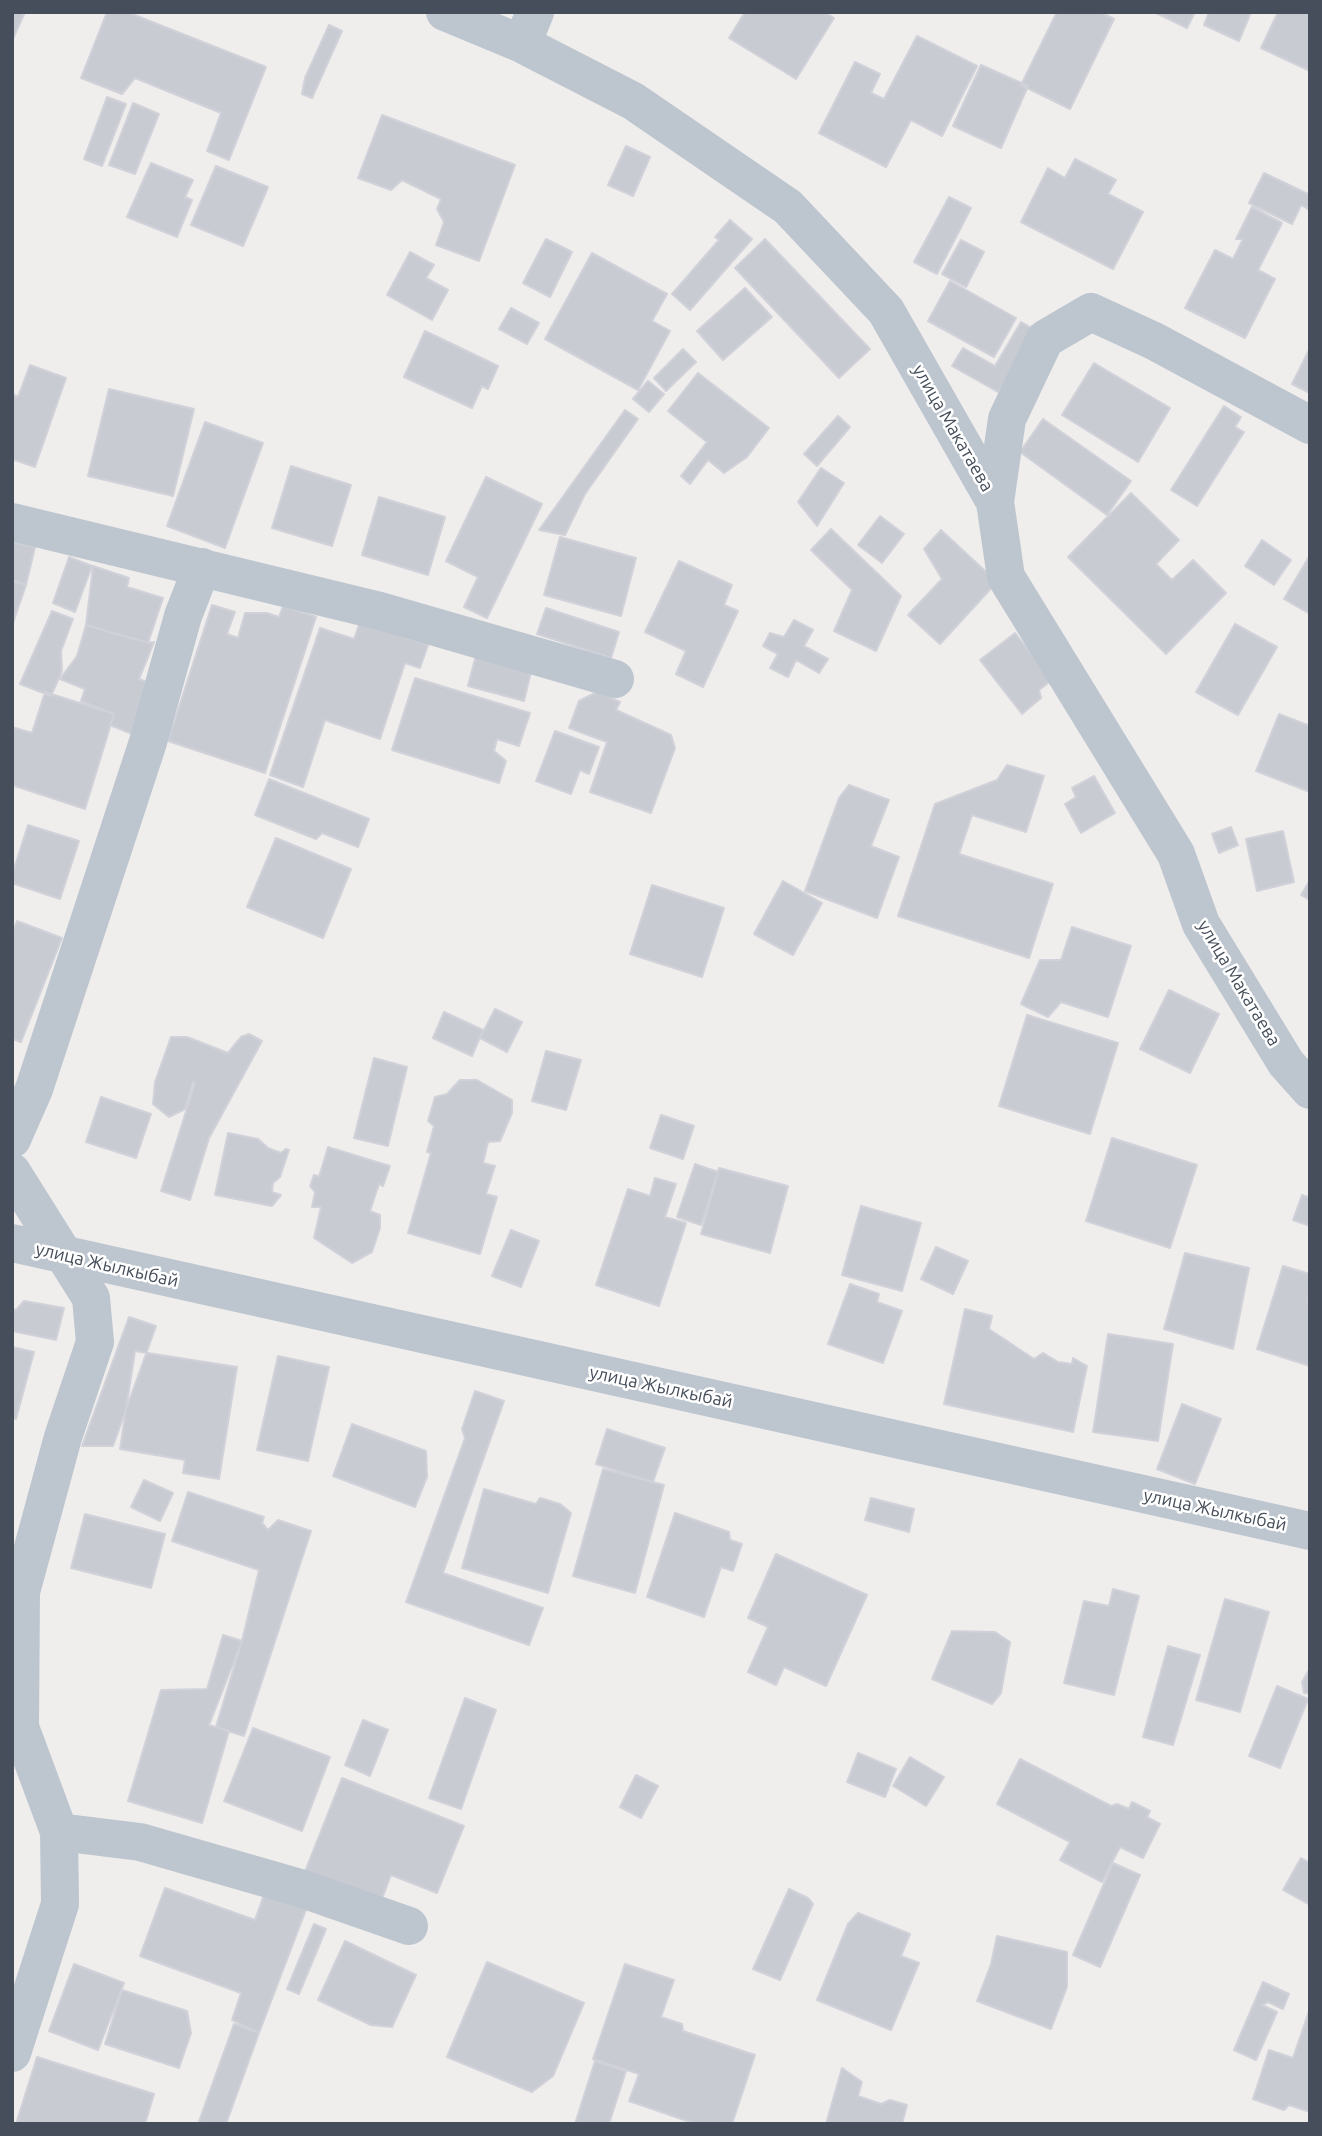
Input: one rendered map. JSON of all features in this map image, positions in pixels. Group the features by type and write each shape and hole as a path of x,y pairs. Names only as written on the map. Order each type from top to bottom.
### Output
{"street":[{"name":"улица Макатаева","path":"445,12 529,28 632,102 789,207 886,311 995,502 1006,577 1176,854 1201,924 1286,1063 1310,1090"},
{"path":"995,502 1007,419 1045,339 1091,312 1154,341 1310,425"},
{"path":"12,522 380,611 615,679"},
{"path":"12,1139 34,1089 84,939 148,742 183,616 202,567"},
{"path":"12,1172 91,1298 94,1342 63,1437 21,1592 16,1726 59,1832 60,1904 12,2052"},
{"name":"улица Жылкыбай","path":"12,1243 1310,1531"},
{"path":"59,1832 140,1842 300,1888 410,1926"}],"building":[{"path":"12,12 25,12 12,41"},
{"path":"107,12 133,12 132,14 266,67 229,160 207,151 221,113 135,78 122,94 81,78"},
{"path":"745,12 824,12 834,18 796,79 729,38"},
{"path":"1057,12 1100,12 1114,19 1070,109 1021,85"},
{"path":"1154,12 1195,12 1187,28"},
{"path":"1209,12 1251,12 1239,41 1204,25"},
{"path":"1278,12 1310,12 1310,71 1261,48"},
{"path":"329,25 342,31 312,98 302,94 305,78"},
{"path":"917,36 977,66 942,136 911,120 886,167 819,133 855,62 880,74 871,93 884,99"},
{"path":"981,65 1028,86 1001,148 953,126"},
{"path":"107,97 126,104 102,166 84,159"},
{"path":"133,103 159,114 135,174 109,165"},
{"path":"382,115 515,165 479,261 436,245 444,222 437,209 441,199 402,180 391,190 358,178"},
{"path":"626,146 650,157 633,196 608,185"},
{"path":"1075,159 1116,180 1108,194 1143,212 1113,269 1021,222 1048,168 1065,178"},
{"path":"151,163 193,180 185,197 192,200 177,237 127,217"},
{"path":"216,166 268,187 243,246 191,225"},
{"path":"1264,173 1310,195 1310,210 1301,205 1292,224 1249,203"},
{"path":"949,197 971,208 937,274 914,262"},
{"path":"1252,207 1282,223 1258,270 1275,279 1245,338 1185,308 1215,250 1233,259 1243,239 1236,239"},
{"path":"730,220 752,239 690,310 672,294 719,240 715,237"},
{"path":"546,239 572,252 550,297 523,283"},
{"path":"765,239 870,349 839,378 735,268"},
{"path":"961,240 984,252 966,287 942,274"},
{"path":"410,252 434,265 426,278 448,290 432,320 387,295"},
{"path":"592,253 667,294 652,321 670,331 638,390 545,339"},
{"path":"950,281 1016,318 994,357 928,321"},
{"path":"745,288 772,317 723,360 697,331"},
{"path":"511,308 539,323 527,344 499,329"},
{"path":"1021,322 1037,331 1010,379 998,392 952,366 963,348 995,366"},
{"path":"425,331 498,366 488,389 482,386 472,408 404,377"},
{"path":"1310,348 1310,393 1292,384"},
{"path":"683,349 696,362 666,391 654,378"},
{"path":"1094,363 1170,408 1138,462 1062,415"},
{"path":"30,365 66,378 35,467 12,459 12,394 18,397"},
{"path":"698,373 769,428 747,457 724,473 708,460 690,484 681,476 707,442 668,411"},
{"path":"648,381 664,394 649,412 633,399"},
{"path":"109,389 194,409 173,496 88,476"},
{"path":"1224,406 1241,417 1235,427 1244,432 1197,506 1171,490"},
{"path":"625,410 638,419 585,494 565,535 539,530"},
{"path":"838,416 850,427 817,466 804,454"},
{"path":"1043,419 1131,481 1107,515 1020,452"},
{"path":"205,422 263,443 225,548 167,526"},
{"path":"291,466 351,485 332,546 272,528"},
{"path":"821,468 844,483 817,526 798,502"},
{"path":"486,477 542,504 487,618 464,607 478,577 446,561"},
{"path":"1131,493 1179,540 1156,564 1172,580 1193,560 1226,593 1166,654 1068,557"},
{"path":"379,497 445,517 428,575 362,555"},
{"path":"880,516 904,534 882,563 858,545"},
{"path":"831,529 901,596 876,651 834,631 852,590 811,550"},
{"path":"941,530 997,582 940,644 908,615 942,579 924,549"},
{"path":"560,537 636,558 621,616 544,595"},
{"path":"1262,540 1291,560 1274,585 1245,566"},
{"path":"12,542 35,547 26,585 12,581"},
{"path":"1310,555 1310,614 1284,599"},
{"path":"69,557 92,566 75,612 53,603"},
{"path":"679,561 732,585 724,605 738,611 703,687 676,674 686,651 645,632"},
{"path":"93,566 129,578 127,587 163,598 148,643 86,625"},
{"path":"12,580 26,585 12,626"},
{"path":"212,605 235,612 227,634 238,638 245,613 267,613 279,617 283,606 316,617 265,773 168,741"},
{"path":"546,608 619,632 611,658 537,634"},
{"path":"52,611 73,619 61,651 62,671 51,696 20,684"},
{"path":"794,620 813,630 804,646 828,659 819,673 796,660 788,677 770,668 778,654 763,646 770,633 784,637"},
{"path":"360,622 428,645 420,668 405,663 380,739 325,720 303,787 270,775 320,628 354,639"},
{"path":"1235,624 1277,647 1238,715 1196,692"},
{"path":"86,625 148,643 154,642 139,679 152,684 132,734 110,725 114,714 81,701 85,689 60,679 77,656"},
{"path":"1015,633 1052,680 1039,690 1041,698 1022,714 980,660"},
{"path":"476,655 532,668 524,701 468,686"},
{"path":"415,678 530,713 519,746 497,739 494,751 506,761 499,783 392,750"},
{"path":"45,692 114,714 85,809 12,785 12,727 32,733"},
{"path":"597,692 620,702 616,710 671,735 675,748 651,813 590,792 607,742 569,728 579,701"},
{"path":"1279,714 1310,726 1310,792 1256,771"},
{"path":"555,731 599,747 589,774 580,770 571,794 536,781"},
{"path":"1007,765 1044,776 1026,832 972,815 959,854 1053,884 1029,958 898,916 935,804 997,780"},
{"path":"1094,776 1115,813 1081,833 1065,804 1076,797 1072,788"},
{"path":"269,779 369,819 358,847 322,833 316,839 255,815"},
{"path":"849,785 889,800 871,846 899,857 877,918 805,891 839,798"},
{"path":"28,825 79,841 60,899 12,883 12,875"},
{"path":"1231,827 1238,845 1219,853 1212,834"},
{"path":"1283,831 1294,882 1257,891 1246,839"},
{"path":"276,838 351,869 323,938 247,907"},
{"path":"1310,880 1310,900 1301,895"},
{"path":"783,881 822,903 793,955 754,934"},
{"path":"652,885 724,908 702,977 630,954"},
{"path":"17,921 62,938 21,1042 12,1039 12,934"},
{"path":"1072,927 1131,946 1108,1017 1061,1002 1048,1017 1021,1004 1040,960 1061,960"},
{"path":"1169,990 1219,1014 1190,1073 1140,1049"},
{"path":"495,1009 522,1022 507,1052 480,1038"},
{"path":"444,1012 483,1030 472,1056 433,1038"},
{"path":"1027,1015 1118,1043 1090,1134 999,1106"},
{"path":"249,1034 262,1041 209,1138 190,1200 161,1191 195,1083 193,1082 185,1109 169,1117 153,1104 155,1082 171,1037 187,1037 228,1053 241,1037"},
{"path":"546,1051 581,1060 566,1110 532,1101"},
{"path":"374,1058 407,1067 388,1146 354,1138"},
{"path":"460,1080 477,1080 512,1100 512,1113 500,1141 488,1142 483,1163 495,1166 486,1194 497,1197 480,1254 408,1233 431,1153 427,1152 434,1126 428,1121 435,1097 447,1094"},
{"path":"101,1097 151,1114 136,1158 86,1142"},
{"path":"661,1115 694,1126 683,1159 650,1148"},
{"path":"228,1133 258,1139 268,1148 281,1153 289,1150 280,1177 273,1183 272,1192 281,1195 272,1206 215,1195"},
{"path":"1112,1138 1197,1165 1170,1248 1086,1221"},
{"path":"328,1147 390,1166 383,1186 379,1184 370,1211 380,1215 380,1228 372,1252 352,1263 314,1238 321,1207 312,1207 315,1192 310,1186 314,1175 319,1177"},
{"path":"695,1164 718,1172 701,1225 677,1217"},
{"path":"719,1168 788,1186 770,1253 701,1234"},
{"path":"655,1178 676,1184 665,1217 686,1223 659,1306 596,1285 628,1189 650,1196"},
{"path":"1302,1195 1310,1198 1310,1226 1293,1220"},
{"path":"861,1206 921,1223 902,1291 842,1275"},
{"path":"511,1230 539,1241 521,1287 492,1276"},
{"path":"936,1247 968,1261 953,1294 921,1279"},
{"path":"1185,1253 1249,1268 1233,1349 1164,1329"},
{"path":"1283,1266 1310,1274 1310,1366 1257,1349"},
{"path":"850,1284 879,1294 877,1302 902,1311 883,1363 828,1344"},
{"path":"24,1301 64,1308 56,1340 12,1331 12,1309 16,1310"},
{"path":"965,1309 992,1316 989,1329 1034,1359 1043,1353 1058,1362 1072,1364 1073,1358 1087,1366 1073,1432 944,1404"},
{"path":"129,1317 156,1326 113,1446 82,1446"},
{"path":"1108,1334 1173,1344 1158,1441 1093,1432"},
{"path":"12,1347 34,1352 16,1419 12,1418"},
{"path":"135,1351 237,1367 219,1479 183,1473 185,1460 120,1449"},
{"path":"278,1356 329,1367 308,1461 257,1450"},
{"path":"475,1391 504,1401 443,1573 543,1608 529,1645 406,1602 465,1438 462,1429"},
{"path":"1182,1404 1221,1419 1195,1484 1157,1469"},
{"path":"352,1424 426,1451 427,1477 415,1507 333,1476"},
{"path":"607,1429 665,1448 653,1482 596,1464"},
{"path":"603,1469 664,1485 635,1593 573,1576"},
{"path":"144,1480 173,1493 160,1521 131,1507"},
{"path":"484,1489 536,1504 540,1498 560,1504 571,1513 548,1593 462,1568"},
{"path":"188,1492 264,1517 262,1523 268,1530 278,1520 311,1531 244,1736 209,1725 242,1641 259,1570 172,1541"},
{"path":"871,1498 914,1509 909,1532 865,1520"},
{"path":"675,1513 729,1532 730,1540 742,1544 733,1571 721,1567 704,1617 647,1597"},
{"path":"85,1514 165,1534 151,1588 71,1568"},
{"path":"776,1554 867,1595 826,1686 784,1667 776,1685 748,1672 768,1627 748,1618"},
{"path":"1113,1589 1139,1596 1114,1695 1064,1683 1084,1601 1109,1606"},
{"path":"1225,1599 1269,1612 1240,1712 1196,1700"},
{"path":"952,1631 995,1632 1010,1642 1001,1693 992,1704 932,1679"},
{"path":"223,1635 242,1641 216,1727 229,1731 202,1823 128,1801 161,1690 207,1689"},
{"path":"1168,1646 1200,1655 1173,1745 1143,1737"},
{"path":"1310,1668 1310,1693 1304,1693 1302,1682"},
{"path":"1277,1686 1308,1699 1280,1768 1249,1756"},
{"path":"465,1698 496,1710 461,1809 429,1798"},
{"path":"363,1720 388,1730 370,1776 345,1765"},
{"path":"253,1728 330,1757 302,1831 224,1801"},
{"path":"858,1753 896,1769 885,1797 847,1782"},
{"path":"910,1757 944,1777 926,1806 893,1786"},
{"path":"1020,1759 1111,1806 1117,1804 1129,1809 1132,1802 1150,1811 1147,1817 1160,1824 1143,1858 1120,1847 1102,1882 1060,1860 1070,1842 997,1804"},
{"path":"636,1775 658,1786 641,1818 620,1807"},
{"path":"342,1778 464,1826 437,1893 391,1875 380,1904 304,1874"},
{"path":"1301,1858 1310,1863 1310,1905 1283,1890"},
{"path":"1113,1863 1140,1875 1100,1967 1073,1955"},
{"path":"165,1888 255,1920 265,1892 307,1907 259,2033 232,2020 241,1993 140,1956"},
{"path":"789,1889 808,1898 813,1904 780,1980 753,1969"},
{"path":"858,1913 910,1934 901,1956 919,1963 891,2030 817,2000 848,1924"},
{"path":"314,1924 326,1929 299,1994 287,1989"},
{"path":"997,1936 1067,1952 1067,1987 1051,2029 977,2001 991,1964"},
{"path":"345,1941 416,1975 392,2027 371,2025 318,2000"},
{"path":"487,1962 584,2003 553,2076 532,2092 447,2057"},
{"path":"74,1964 124,1983 98,2050 49,2031"},
{"path":"625,1964 674,1980 661,2017 682,2024 683,2031 755,2055 732,2124 696,2124 629,2101 639,2074 593,2059"},
{"path":"1263,1982 1289,1994 1283,2009 1268,2002 1262,2005 1277,2012 1256,2060 1234,2050"},
{"path":"122,1990 187,2011 191,2033 179,2068 105,2044"},
{"path":"1309,2011 1310,2112 1289,2105 1284,2110 1253,2099 1269,2050 1293,2058"},
{"path":"234,2024 259,2033 226,2124 198,2124"},
{"path":"37,2057 154,2094 145,2124 16,2124"},
{"path":"595,2061 626,2071 609,2124 575,2124"},
{"path":"842,2068 862,2082 858,2096 881,2104 890,2100 907,2105 902,2124 826,2124"}]}
